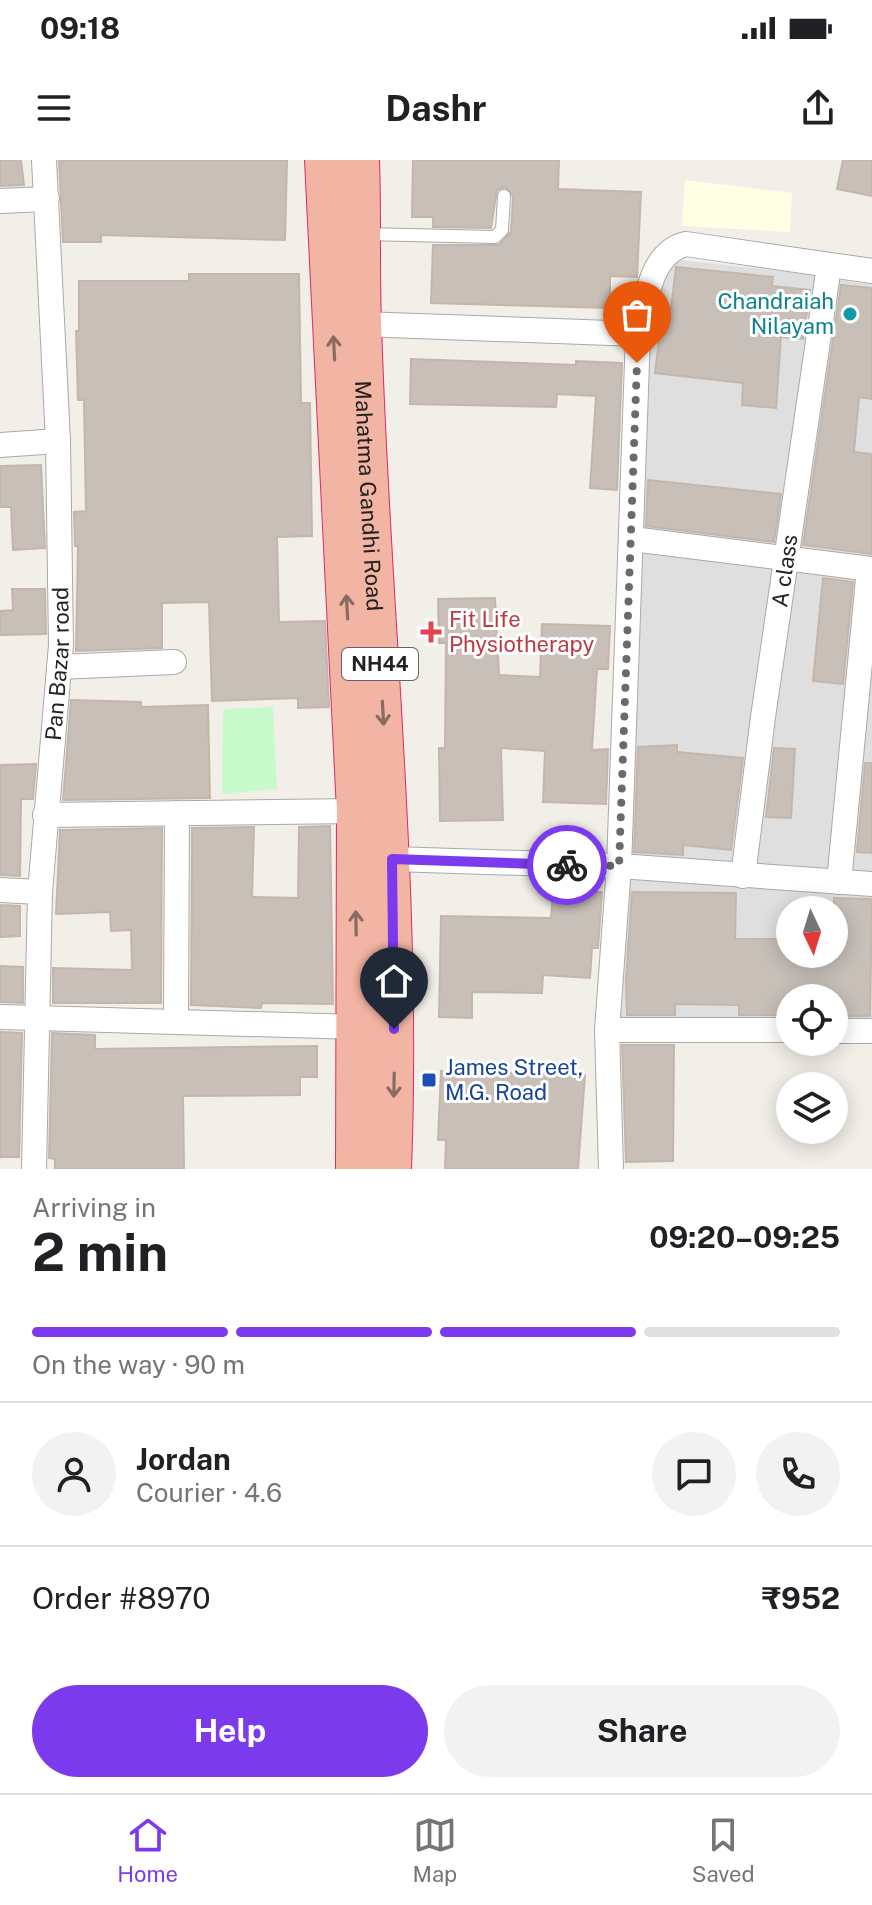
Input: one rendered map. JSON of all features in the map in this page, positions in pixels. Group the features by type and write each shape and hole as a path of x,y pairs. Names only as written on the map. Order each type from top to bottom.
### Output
{"highway":[{"name":"Mahatma Gandhi Road","path":"325,160 357,811 356,1169"},
{"name":"Mahatma Gandhi Road","path":"359,160 361,324 392,859 395,1086 391,1169"}],"street":[{"name":"Pan Bazar road","path":"34,1169 40,892 59,667 58,441 44,160"},
{"path":"0,201 47,199"},
{"path":"611,1169 607,1030 619,866 638,334 659,258 672,247 686,244 872,271"},
{"name":"A class","path":"743,876 829,266"},
{"path":"361,324 638,334"},
{"path":"0,445 58,441"},
{"path":"632,539 870,569 839,882"},
{"path":"59,667 174,662"},
{"path":"45,815 357,811"},
{"path":"176,1020 177,813"},
{"path":"392,859 619,866 872,884"},
{"path":"0,890 40,892"},
{"path":"0,1017 358,1027"},
{"path":"607,1030 776,1030"},
{"path":"848,1031 872,1031"}],"lane":[{"path":"360,234 495,237 502,230 504,196"}],"shaded area":[{"path":"685,180 792,193 790,232 682,226"},
{"path":"671,259 872,281 872,565 637,536 648,325"},
{"path":"638,545 872,569 872,880 610,865"},
{"path":"606,873 872,890 872,1024 848,1024 848,984 776,984 776,1025 611,1027"}],"green space":[{"path":"273,707 277,789 222,794 223,709"}],"building":[{"path":"0,160 21,160 24,185 0,186"},
{"path":"59,160 287,160 285,240 101,235 101,242 63,242"},
{"path":"413,160 559,160 558,189 641,192 637,277 610,276 610,308 431,303 433,245 499,245 511,232 513,196 505,187 497,190 491,228 433,227 433,217 412,217"},
{"path":"843,160 872,160 872,196 837,189"},
{"path":"676,267 773,277 772,286 810,290 803,339 781,337 776,408 742,405 743,383 655,373 660,332 668,333"},
{"path":"189,274 299,274 301,403 310,403 312,536 277,537 279,622 325,621 329,707 298,708 298,698 212,701 209,602 162,603 162,648 76,651 78,546 75,546 74,512 86,511 84,400 78,400 76,331 79,331 79,281 189,281"},
{"path":"841,285 872,288 872,399 859,397 854,452 872,454 872,554 803,545"},
{"path":"411,359 576,365 576,361 622,363 617,490 590,488 596,396 557,394 556,407 410,404"},
{"path":"41,465 45,548 13,550 11,507 0,507 0,466"},
{"path":"648,480 781,494 774,542 646,526"},
{"path":"823,578 853,582 843,684 813,681"},
{"path":"12,589 45,589 46,634 0,635 0,611 13,610"},
{"path":"495,598 499,675 540,677 542,624 610,626 608,669 597,669 592,750 608,749 606,804 543,802 545,751 501,748 503,820 440,821 439,748 445,748 446,643 439,643 438,599"},
{"path":"71,700 141,702 141,707 208,705 210,798 63,800"},
{"path":"677,745 677,752 743,758 731,850 683,845 683,855 634,852 638,747"},
{"path":"774,748 795,749 791,818 766,817"},
{"path":"865,763 872,763 872,853 857,852"},
{"path":"36,764 33,799 21,799 20,876 0,875 0,765"},
{"path":"330,826 333,1004 262,1003 261,1008 191,1005 192,828 254,827 252,897 298,898 299,827"},
{"path":"162,828 161,1003 53,1003 53,968 132,970 131,930 111,931 110,912 56,914 60,830"},
{"path":"553,892 602,892 598,948 592,948 590,978 543,975 542,993 472,992 472,1018 439,1017 441,916 551,918"},
{"path":"632,892 736,893 735,939 776,939 776,968 848,968 848,898 872,899 870,1016 848,1016 848,984 776,984 776,1015 739,1015 739,1005 675,1004 675,1015 627,1015 626,980"},
{"path":"0,905 20,906 20,936 0,937"},
{"path":"0,966 23,967 23,1003 0,1002"},
{"path":"0,1032 22,1033 19,1157 0,1157"},
{"path":"52,1033 95,1035 95,1049 317,1046 317,1077 300,1077 300,1095 183,1096 184,1169 55,1169 55,1159 49,1158"},
{"path":"622,1045 674,1045 673,1161 626,1162"},
{"path":"441,1071 585,1075 578,1169 445,1169 446,1140 438,1140"}],"way so far":[{"path":"567,865 619,866 637,363"}],"place":[{"name":"Chandraiah Nilayam","path":"850,314"},
{"name":"Fit Life Physiotherapy","path":"431,632"},
{"name":"James Street, M.G. Road","path":"429,1080"}],"route":[{"path":"394,1029 392,859 567,865"}]}
